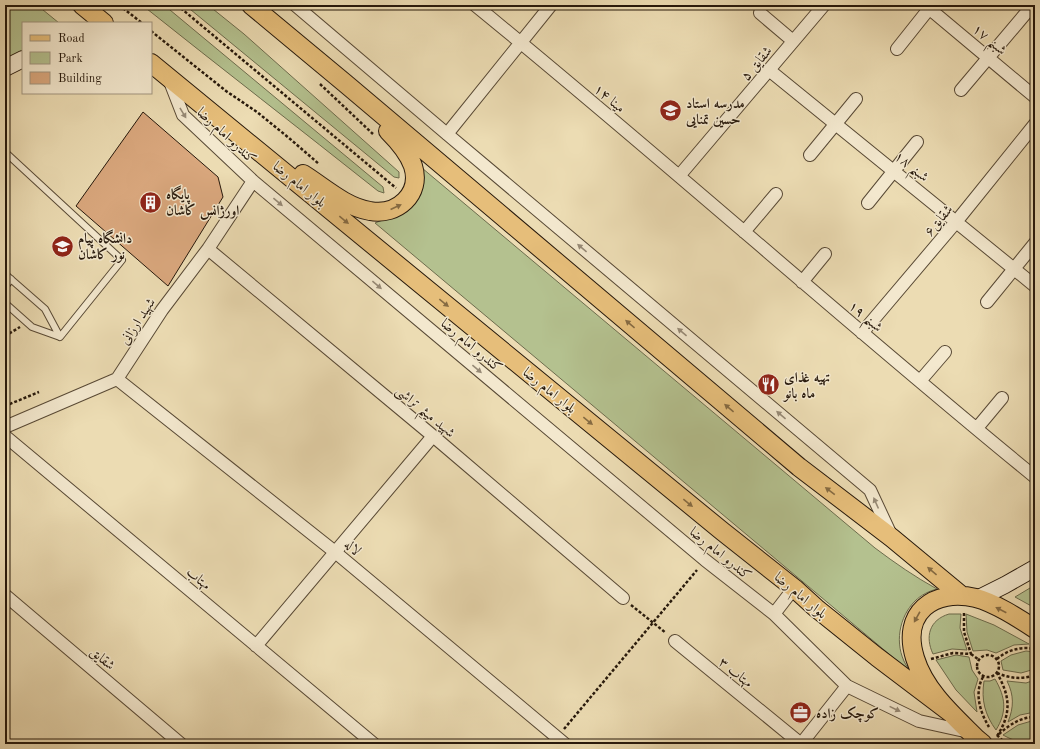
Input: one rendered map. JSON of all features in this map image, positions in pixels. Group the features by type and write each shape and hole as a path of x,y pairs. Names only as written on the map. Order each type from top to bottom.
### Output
{"main road":[{"path":"82,5 103,22"},
{"path":"251,5 799,467 892,538 966,606"},
{"path":"5,68 22,59"},
{"name":"بلوار امام رضا","path":"157,69 229,126 722,531 794,588 876,657 951,712"},
{"path":"229,126 357,208 368,211 385,211 400,205 408,198 414,183 413,167 402,146 346,84"},
{"path":"966,606 1035,568"},
{"path":"985,733 951,712 934,693 921,672 912,649 912,630 917,615 931,602 940,598 966,606 1011,615 1035,629"}],"street":[{"path":"295,5 870,490 892,538"},
{"name":"مینا ۱۴","path":"475,5 679,176"},
{"path":"447,134 522,43 551,5"},
{"name":"شقایق ۵","path":"679,176 824,5"},
{"path":"897,49 929,6"},
{"name":"شبنم ۱۷","path":"929,6 1035,97"},
{"path":"760,13 793,41"},
{"path":"961,90 1026,13"},
{"name":"کندرو امام رضا","path":"157,69 183,115 253,181 705,560 774,614 847,686 919,721 985,733"},
{"name":"شبنم ۱۸","path":"769,70 1035,286"},
{"path":"810,155 856,99"},
{"name":"شقایق۶","path":"862,333 956,222 1035,124"},
{"path":"868,203 917,142"},
{"name":"شبنم ۱۹","path":"679,176 862,333 1033,472"},
{"name":"شهید ارزانی","path":"117,379 162,310 208,249 253,181"},
{"path":"744,232 776,194"},
{"path":"986,302 1035,243"},
{"name":"شهید میثم تراشی","path":"208,249 433,436 623,598"},
{"path":"802,282 825,254"},
{"path":"920,381 945,352"},
{"path":"5,427 117,379"},
{"name":"لاله","path":"117,379 335,552 561,741"},
{"path":"977,428 1002,398"},
{"name":"مهتاب","path":"5,436 374,744"},
{"path":"256,646 433,436"},
{"path":"774,614 794,588"},
{"name":"شقایق","path":"5,595 181,744"},
{"name":"مهتاب ۳","path":"675,640 801,744"},
{"path":"801,744 847,686"}],"lane":[{"path":"5,152 122,260 60,337"},
{"path":"5,274 45,309 60,337"},
{"path":"5,286 11,279"},
{"path":"5,303 32,327 60,337"}],"path":[{"path":"119,5 141,22"},
{"path":"177,5 396,189"},
{"path":"152,32 226,91 257,112 320,165"},
{"path":"318,82 375,135"},
{"path":"5,336 28,323"},
{"path":"5,406 39,392"},
{"path":"561,741 653,622 705,560"},
{"path":"623,598 675,640"},
{"path":"966,606 964,632 971,654 978,660"},
{"path":"997,659 1000,656 1014,650 1029,648 1035,649"},
{"path":"928,652 934,665"},
{"path":"931,659 952,653 971,654"},
{"path":"992,655 997,659 999,668 997,673 989,678 983,677 977,670 977,663 981,657 992,655"},
{"path":"997,673 1013,678 1024,678 1035,675"},
{"path":"985,733 1004,722 1008,706 1006,690 997,673"},
{"path":"983,677 981,680 978,697 981,714 989,729 985,733"},
{"path":"985,733 1023,719 1035,717"},
{"path":"985,733 1014,744"},
{"path":"1002,740 1009,744"}],"green space":[{"path":"10,5 37,5 58,22 22,22 22,53 5,62 5,37"},
{"path":"142,5 164,5 383,187 384,193 378,191"},
{"path":"185,5 208,5 244,34 399,172 399,178 394,177"},
{"path":"422,168 875,548 905,570 937,589 925,594 915,601 905,615 902,623 899,640 902,657 914,675 375,223 395,215"},
{"path":"1035,585 1035,608 1015,597"},
{"path":"949,614 961,614 960,628 967,650 952,649 933,654 929,641 930,630 937,620"},
{"path":"966,614 994,625 1029,644 1014,645 996,653 987,650 973,651 967,632"},
{"path":"1026,651 1035,652 1035,669 1021,673 1003,670 1001,661 1011,655"},
{"path":"956,655 969,657 972,670 978,679 974,692 977,712 956,690 936,660"},
{"path":"995,679 999,686 1004,705 1002,717 996,730 989,719 983,695 984,681"},
{"path":"1035,680 1035,712 1020,715 1008,722 1011,711 1012,696 1007,681 1026,683"},
{"path":"1035,720 1035,741 1019,741 1003,735 1018,725"}],"building":[{"name":"پایگاه اورژانس کاشان","path":"143,112 218,177 223,197 168,286 76,206"}],"place":[{"name":"مدرسه استاد حسین تمنایی","path":"670,111"},
{"name":"پایگاه اورژانس کاشان","path":"150,202"},
{"name":"دانشگاه پیام نور کاشان","path":"63,246"},
{"name":"تهیه غذای ماه بانو","path":"768,385"},
{"name":"کوچک زاده","path":"800,713"}]}
